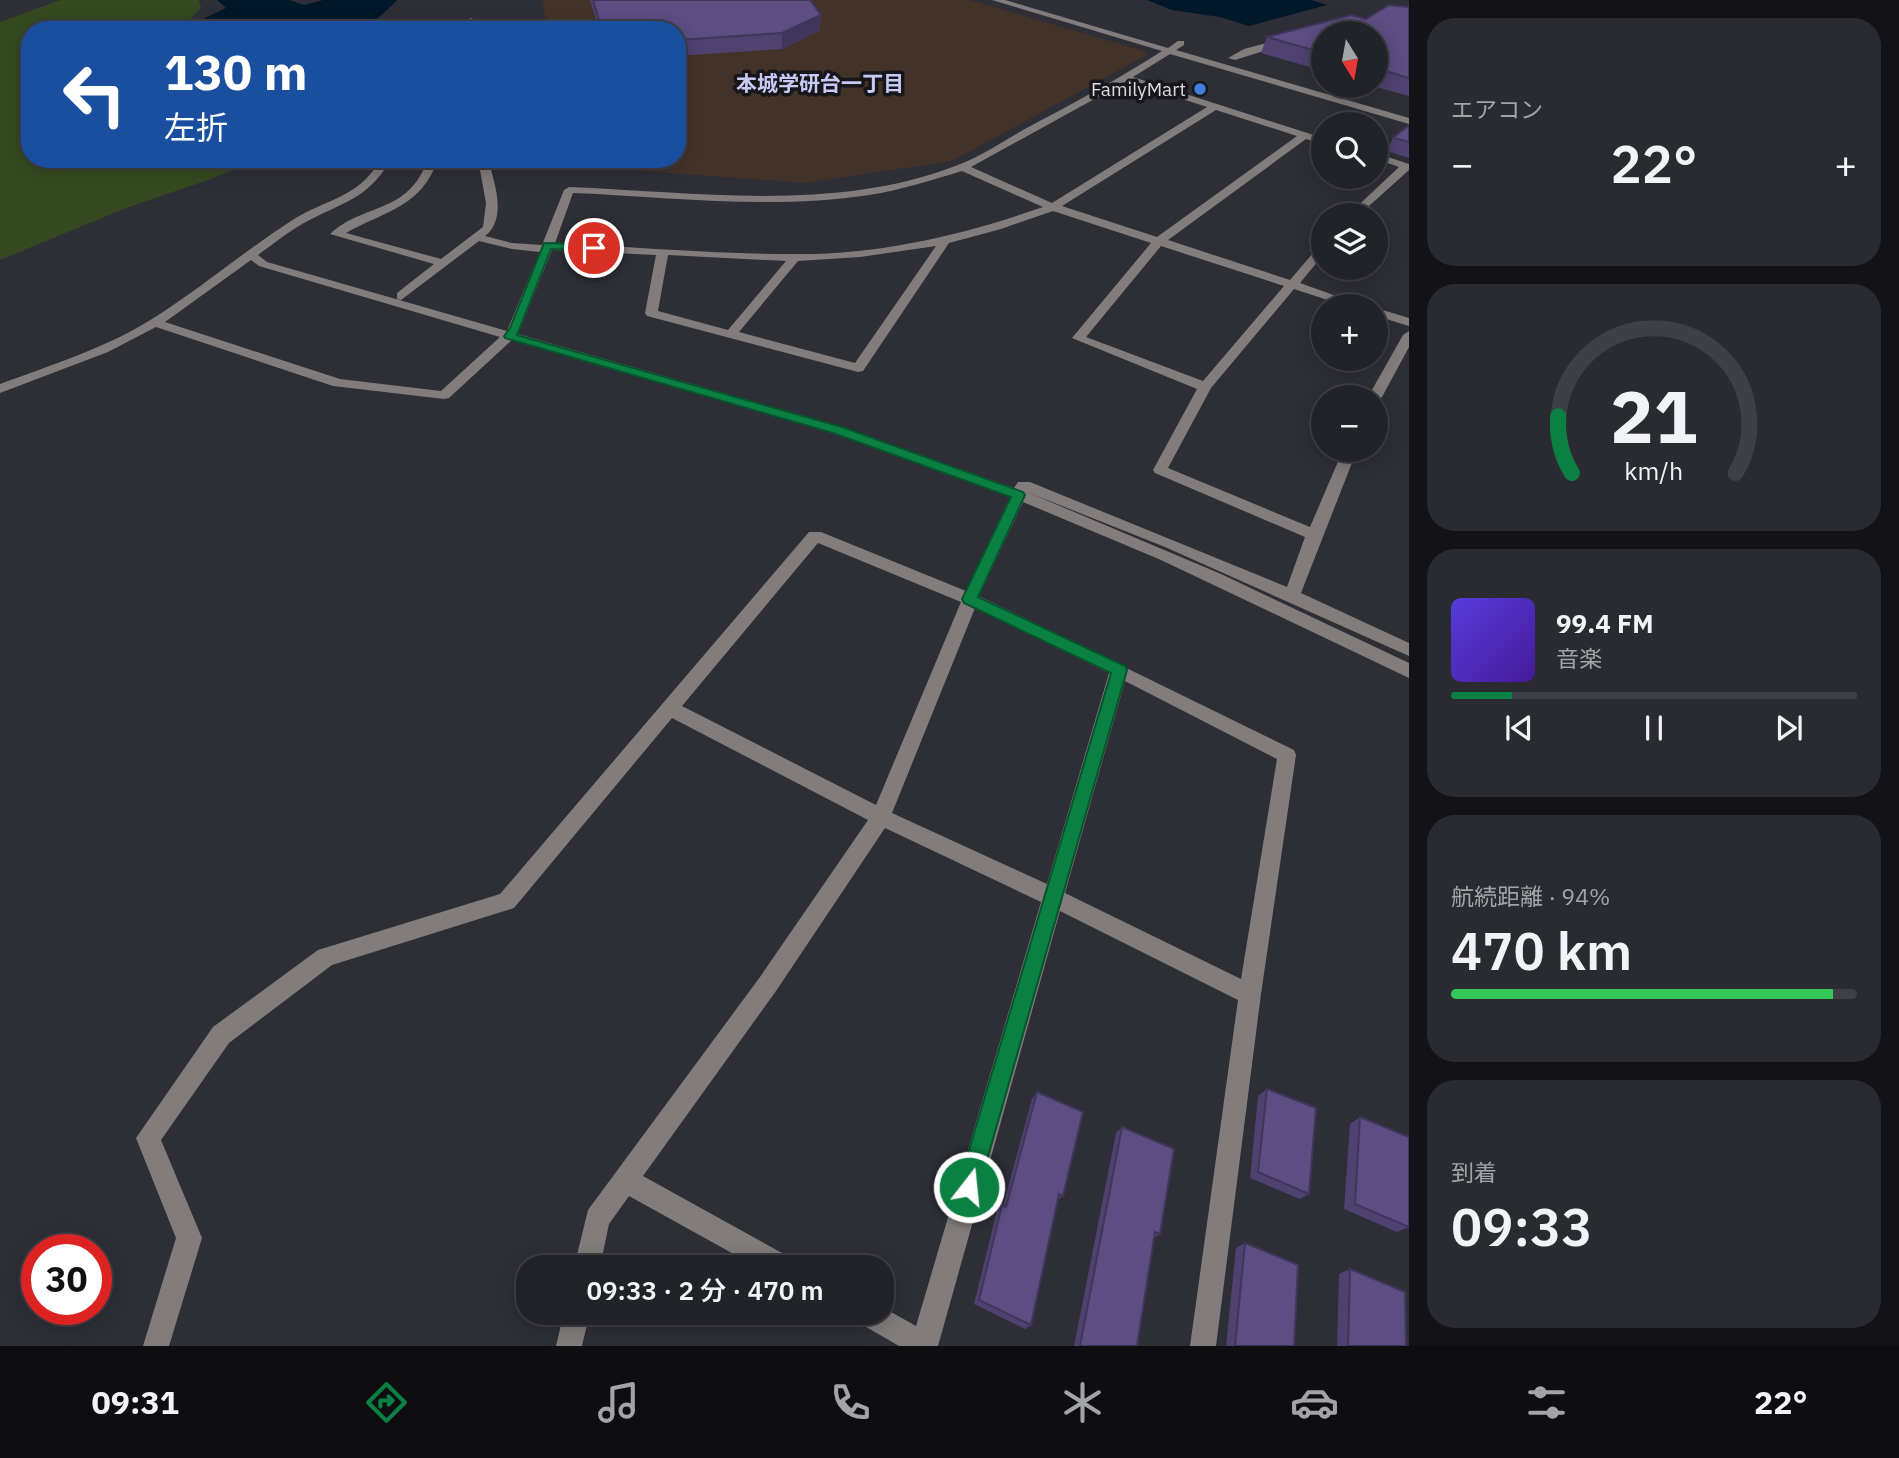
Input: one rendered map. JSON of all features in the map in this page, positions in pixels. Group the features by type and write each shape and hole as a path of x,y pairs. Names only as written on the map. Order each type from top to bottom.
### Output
{"street":[{"path":"996,0 1409,121"},
{"path":"1029,0 1194,47"},
{"path":"1232,58 1247,51 1300,37"},
{"path":"155,323 338,383 444,395 513,332 569,190 785,199 868,192 915,182 963,167 1126,78 1181,43"},
{"path":"1219,54 1245,61"},
{"path":"1126,78 1311,137"},
{"path":"477,237 512,246 795,258 860,254 945,241 997,227 1053,207 1213,107"},
{"path":"1205,387 1078,338 1158,242 1305,135"},
{"path":"1366,203 1407,166 1388,160"},
{"path":"963,167 1053,207 1318,294"},
{"path":"0,389 103,349 155,323 297,222 320,209 365,191 380,168"},
{"path":"431,168 406,201 350,225 336,234 442,264"},
{"path":"401,296 488,228 491,219 490,191 485,168"},
{"path":"663,251 651,313 858,368 945,241"},
{"path":"251,255 273,258 401,296 1108,516 1292,595 1409,650"},
{"path":"251,255 263,264 513,332"},
{"path":"731,334 795,258"},
{"path":"1311,262 1205,387 1160,470 1314,535"},
{"path":"1388,316 1409,322"},
{"path":"1382,385 1409,335"},
{"path":"1292,595 1345,462"},
{"path":"590,1255 597,1219 768,984 881,817 970,599 1021,490"},
{"path":"1021,490 1281,608 1409,671"},
{"path":"156,1346 189,1238 148,1138 221,1035 326,957 507,901 814,536 970,599 1287,755 1250,994 1203,1346"},
{"path":"887,1325 923,1346 1119,670"},
{"path":"671,709 881,817 1053,897 1250,994"},
{"path":"625,1180 760,1255"},
{"path":"569,1346 574,1325"}],"shaded area":[{"path":"542,0 970,0 1144,51 1147,55 952,161 805,183 602,168 686,168 686,21 546,21"}],"green space":[{"path":"60,0 199,0 201,8 189,21 21,21 21,168 237,168 126,208 0,260 0,22"}],"water":[{"path":"217,0 289,0 304,5 323,0 397,0 373,21 199,21 226,8"},
{"path":"1147,0 1311,0 1327,5 1249,26 1220,17 1172,10"}],"building":[{"path":"593,0 810,0 821,15 782,33 686,39 686,21 599,21"},
{"path":"1389,5 1409,7 1409,78 1388,72 1388,21 1328,21 1351,15 1366,19"},
{"path":"1311,25 1311,50 1267,37"},
{"path":"1409,125 1409,142 1393,138"},
{"path":"1267,1089 1316,1108 1309,1194 1258,1172"},
{"path":"1037,1092 1083,1112 1063,1196 1059,1194 1031,1325 979,1300 1002,1205 1006,1207"},
{"path":"1360,1117 1409,1137 1409,1227 1355,1204"},
{"path":"1122,1127 1174,1149 1160,1234 1155,1232 1137,1346 1080,1346"},
{"path":"1245,1243 1298,1265 1294,1346 1235,1346"},
{"path":"1350,1269 1405,1292 1406,1346 1348,1346"}],"place":[{"name":"FamilyMart","path":"1200,89"}],"district":[{"name":"本城学研台一丁目","path":"820,83"}],"route":[{"path":"594,248 547,246 516,329 510,336 837,430 1018,495 970,599 1119,670 969,1187"}]}
